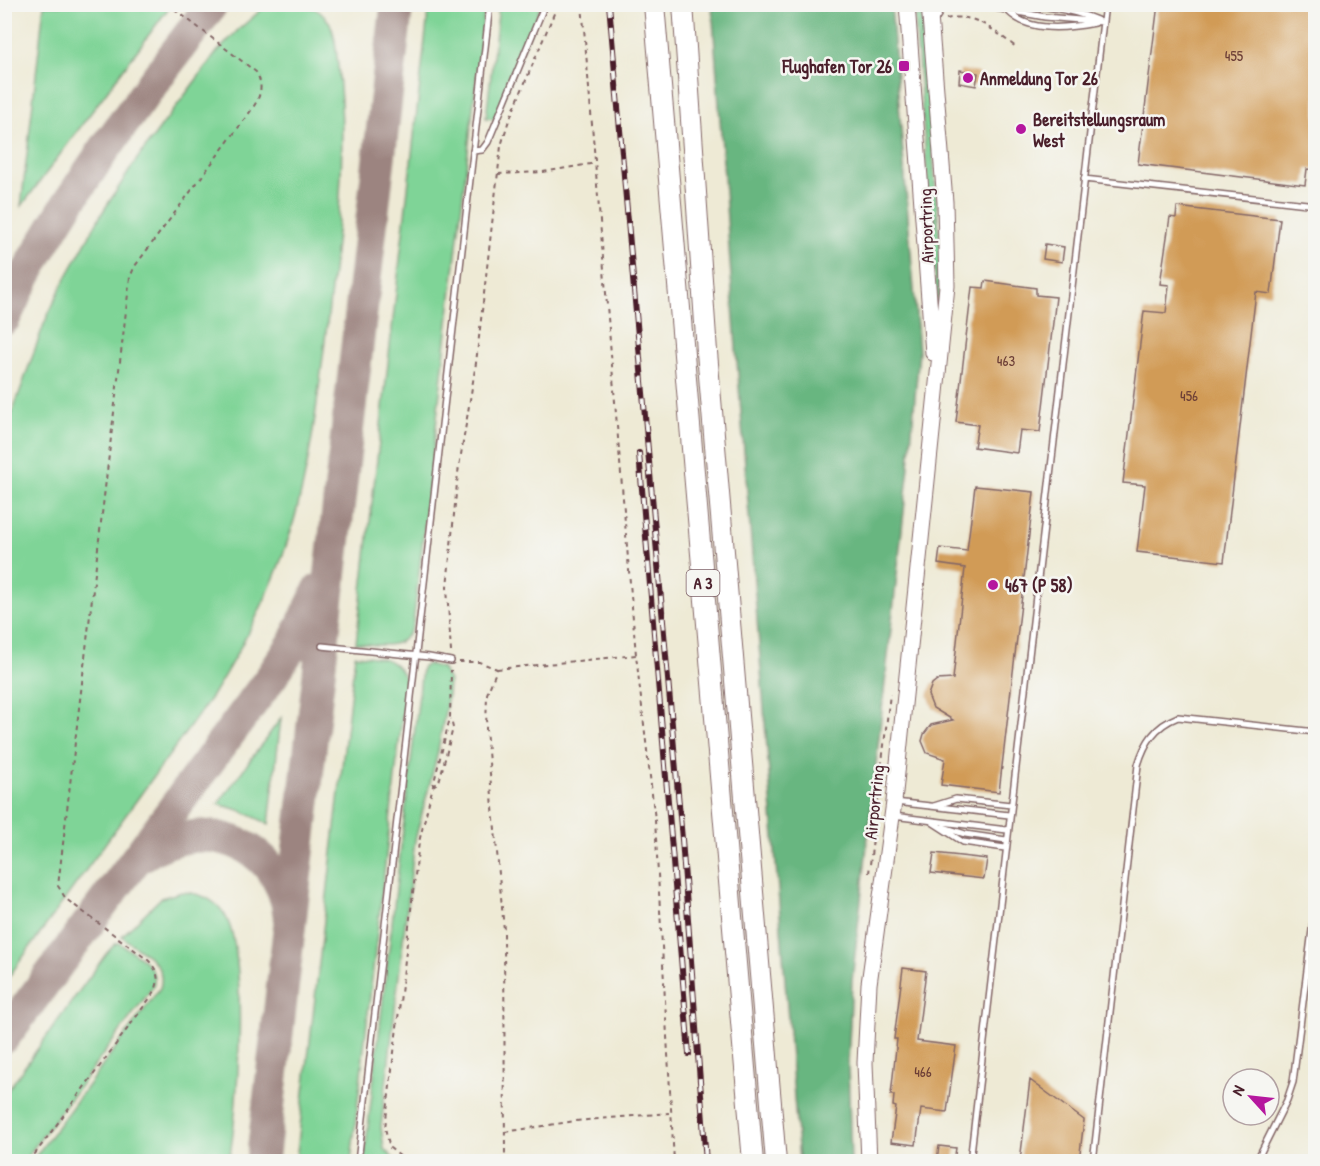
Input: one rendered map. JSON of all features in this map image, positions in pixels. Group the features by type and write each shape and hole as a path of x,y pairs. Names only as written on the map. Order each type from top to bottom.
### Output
{"highway":[{"name":"A 3","path":"654,4 753,1161"},
{"name":"A 3","path":"682,4 708,363 776,1161"}],"street":[{"name":"Airportring","path":"907,4 930,290 933,361 930,446"},
{"name":"Airportring","path":"869,1161 865,1032 869,984 893,809 943,330 947,241 929,4"}],"lane":[{"path":"358,1161 418,656 490,4"},
{"path":"473,151 482,150 491,135 545,4"},
{"path":"931,30 945,4"},
{"path":"974,4 1008,11 1031,6 1083,14 1102,22"},
{"path":"1008,11 1015,4"},
{"path":"970,1161 1105,4"},
{"path":"1008,11 1016,19 1045,26 1067,27 1102,22"},
{"path":"1084,179 1316,205"},
{"path":"322,646 418,656 451,662"},
{"path":"1093,1161 1138,765 1144,745 1152,734 1168,721 1178,717 1316,732"},
{"path":"932,807 956,800 1011,805"},
{"path":"893,809 932,807 1009,815"},
{"path":"893,809 931,821 953,832 1006,840"},
{"path":"931,821 1007,830"},
{"path":"931,821 963,842 1005,848"},
{"path":"1256,1161 1287,1100 1293,1082 1316,898"}],"path":[{"path":"29,1161 153,994 158,982 157,971 148,960 83,913 66,899 58,886 130,277 135,266 247,116 261,92 262,82 255,72 168,4"},
{"path":"407,1161 390,1149 385,1128 418,842 450,718 451,662 447,587 458,473 477,363 501,146 508,123 558,4"},
{"path":"582,4 636,655 655,820 667,1017 669,1113 674,1161"},
{"path":"943,19 963,15 986,25 1016,47"},
{"path":"498,174 543,172 596,163"},
{"path":"451,662 479,663 497,669 636,655"},
{"path":"497,669 487,694 486,729 504,930 505,1161"},
{"path":"869,878 890,694"},
{"path":"433,786 439,782 453,728 450,718"},
{"path":"505,1132 575,1121 669,1113"}],"green space":[{"path":"268,4 294,4 310,7 317,10 329,22 335,44 341,98 342,163 334,260 313,432 297,511 282,558 265,599 212,696 5,982 5,433 44,324 62,285 102,213 137,159 217,52"},
{"path":"44,5 171,5 21,207"},
{"path":"429,5 485,5 413,624 404,639 397,643 373,645 356,643"},
{"path":"499,5 541,5 495,119 486,118"},
{"path":"712,5 891,5 919,352 909,466 852,981 848,1064 851,1161 799,1161 736,348"},
{"path":"922,15 941,257 938,316 915,17"},
{"path":"355,655 379,658 392,663 398,667 406,682 351,1161 296,1161"},
{"path":"428,664 442,668 449,681 437,756 415,840 381,1127 384,1149 396,1161 364,1161 422,668"},
{"path":"281,718 269,824 239,810 218,804"},
{"path":"182,892 202,896 219,907 227,919 233,940 237,968 239,1038 238,1074 229,1161 32,1161 160,988 160,970 155,963 122,936 161,898"},
{"path":"119,943 150,966 154,979 153,987 24,1161 5,1161 5,1094 106,954 115,944"}],"building":[{"path":"1158,4 1200,7 1201,4 1316,4 1316,170 1307,169 1305,185 1138,164"},
{"name":"Anmeldung Tor 26","path":"960,70 978,73 976,86 959,83"},
{"path":"1177,207 1280,219 1271,294 1256,292 1224,562 1137,552 1145,485 1123,483 1144,311 1166,313 1169,285 1160,284 1170,217 1176,218"},
{"path":"1045,244 1064,247 1062,262 1043,259"},
{"path":"985,281 1036,288 1036,295 1056,297 1040,432 1020,430 1017,453 974,447 978,425 956,422 972,287 984,288"},
{"name":"467 (P 58)","path":"975,486 1034,492 999,792 941,785 945,759 927,753 922,741 931,725 953,720 933,708 928,695 932,684 937,680 953,679 965,568 938,564 940,548 967,551"},
{"path":"934,853 987,859 984,879 931,873"},
{"path":"903,968 926,971 917,1041 956,1046 947,1112 921,1109 916,1145 891,1142 896,1107 893,1106 894,1095 891,1095 897,1039 894,1039"},
{"path":"1030,1080 1084,1120 1079,1161 1020,1161"},
{"path":"939,1146 956,1148 954,1161 937,1161"}],"taxiway":[{"path":"4,319 48,235 73,195 212,4"},
{"path":"262,1162 397,4"},
{"path":"4,1037 272,676 293,644 319,590"},
{"path":"143,855 166,843 189,837 212,837 234,842 254,852 270,868 282,889 289,914"}],"railway":[{"path":"609,4 682,839 706,1162"},
{"path":"639,453 689,1054"}],"place":[{"name":"Flughafen Tor 26","path":"904,66"},
{"name":"Anmeldung Tor 26","path":"968,78"},
{"name":"Bereitstellungsraum West","path":"1021,129"},
{"name":"467 (P 58)","path":"993,585"}]}
